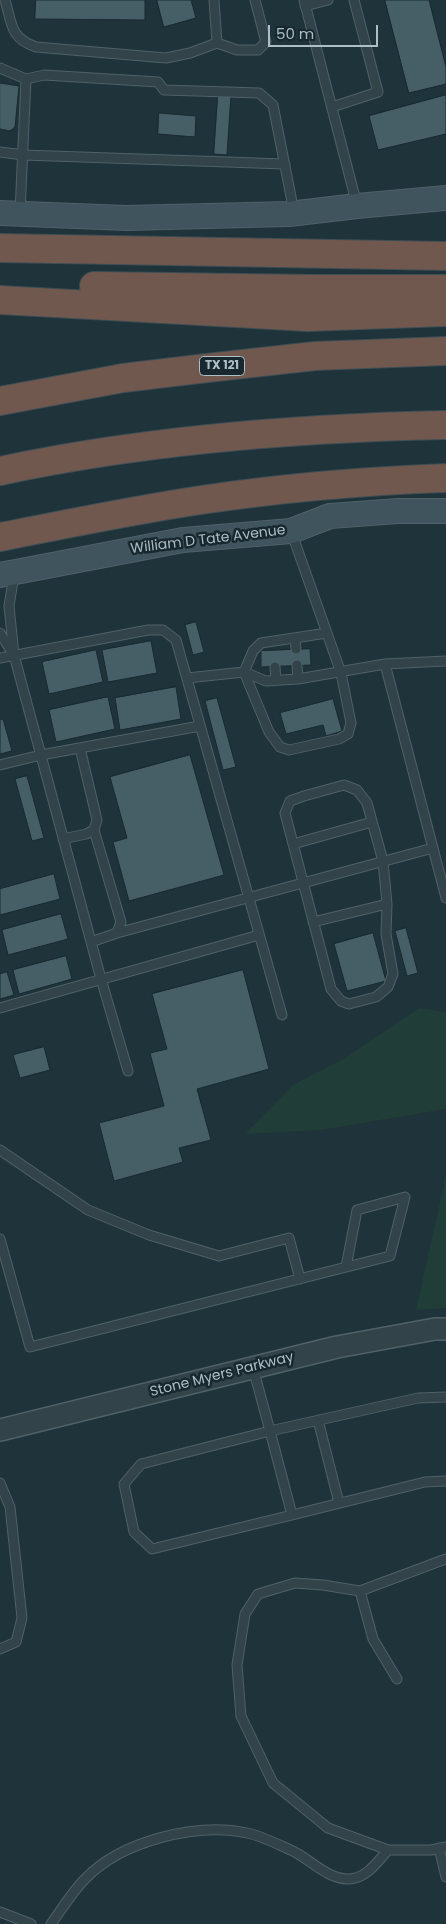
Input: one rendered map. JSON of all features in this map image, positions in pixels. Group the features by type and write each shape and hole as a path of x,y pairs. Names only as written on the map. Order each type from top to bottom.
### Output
{"highway":[{"path":"0,248 446,256"},
{"path":"0,284 212,288 446,288"},
{"path":"0,300 308,317 446,312"},
{"name":"TX 121","path":"0,402 123,378 207,368 315,356 446,351"},
{"path":"0,471 66,457 288,432 446,425"},
{"path":"0,490 35,480 66,457"},
{"path":"0,537 155,508 247,494 355,483 446,478"}],"main road":[{"path":"10,214 126,218 294,214 446,198"},
{"name":"William D Tate Avenue","path":"7,573 183,540 291,531 330,516 398,511 446,511"}],"street":[{"name":"Stone Myers Parkway","path":"0,1430 337,1347 435,1329 446,1329"}],"lane":[{"path":"5,0 15,35 25,44 36,47 166,58 190,53 217,43 236,50 258,50 266,42 255,0"},
{"path":"214,0 217,43"},
{"path":"328,0 305,3 357,206"},
{"path":"332,106 378,92 354,0"},
{"path":"0,68 26,79 44,75 158,82 164,90 259,94 273,105 294,214"},
{"path":"10,214 22,155 26,79"},
{"path":"0,152 22,155 285,164"},
{"path":"291,531 327,633 341,673 351,723 348,734 339,739 289,750 280,747 269,732 244,672 252,651 261,643 274,646 295,638 327,633"},
{"path":"7,573 14,655 101,979 128,1071"},
{"path":"0,658 148,630 162,630 176,640 282,1015"},
{"path":"0,633 14,655"},
{"path":"295,638 296,650"},
{"path":"187,678 244,672 266,681 298,679 385,664 446,661"},
{"path":"385,664 446,898"},
{"path":"297,666 298,679"},
{"path":"275,667 276,680"},
{"path":"0,765 41,755 200,726"},
{"path":"80,748 97,820 94,830 121,922 116,933"},
{"path":"344,785 357,790 367,802 372,822 383,861 388,904 386,934 392,974 388,987 376,997 349,1004 341,1001 330,989 285,813 290,801 344,785"},
{"path":"293,844 372,822"},
{"path":"63,839 86,834 94,830"},
{"path":"91,942 116,933 433,848"},
{"path":"313,922 388,904"},
{"path":"0,1008 259,935"},
{"path":"0,1150 88,1210 149,1235 219,1256 289,1238 300,1278"},
{"path":"0,1239 30,1347 390,1256 405,1197 357,1210 346,1267"},
{"path":"252,1368 292,1515"},
{"path":"446,1397 418,1398 270,1430 141,1464 124,1484 134,1532 152,1549 425,1482 446,1481"},
{"path":"318,1420 339,1503"},
{"path":"0,1649 16,1642 22,1618 10,1507 1,1488"},
{"path":"446,1559 360,1591 295,1583 258,1594 245,1614 237,1665 241,1716 273,1784 328,1828 388,1850 431,1850 442,1847 446,1877"},
{"path":"360,1591 373,1639 397,1679"},
{"path":"51,1924 86,1878 113,1857 120,1852 170,1835 209,1830 248,1833 294,1852 331,1875 350,1879 365,1875 388,1850"},
{"path":"0,1912 31,1924"}],"green space":[{"path":"419,1008 446,1012 446,1109 321,1130 245,1134 293,1085 345,1058"},
{"path":"446,1175 446,1308 416,1310"}],"building":[{"path":"36,0 145,0 145,20 35,19"},
{"path":"157,0 191,0 196,18 164,27"},
{"path":"385,0 429,0 446,67 446,84 409,93"},
{"path":"0,83 19,86 15,127 10,131 0,129"},
{"path":"218,95 231,95 227,155 214,154"},
{"path":"446,95 446,134 378,150 369,116"},
{"path":"159,113 196,116 195,137 158,134"},
{"path":"196,622 204,652 193,655 185,625"},
{"path":"151,641 157,673 108,682 102,650"},
{"path":"310,649 311,665 261,667 261,651"},
{"path":"96,650 103,682 49,694 42,662"},
{"path":"176,687 181,719 120,730 115,698"},
{"path":"108,697 115,729 56,742 49,710"},
{"path":"217,698 236,767 223,770 205,701"},
{"path":"333,699 342,731 326,736 323,725 286,734 280,713"},
{"path":"3,719 12,751 0,754 0,720"},
{"path":"190,755 224,875 129,901 113,842 127,838 110,777"},
{"path":"27,776 44,838 32,841 15,779"},
{"path":"54,874 60,899 0,915 0,889"},
{"path":"61,914 68,939 8,955 2,930"},
{"path":"406,928 418,973 407,976 395,931"},
{"path":"373,933 386,981 347,991 334,944"},
{"path":"66,956 72,979 19,994 13,970"},
{"path":"243,970 269,1069 197,1089 211,1140 179,1148 183,1162 114,1181 99,1123 164,1106 150,1053 167,1049 152,994"},
{"path":"7,972 14,995 0,999 0,974"},
{"path":"44,1047 50,1070 20,1078 13,1055"}]}
